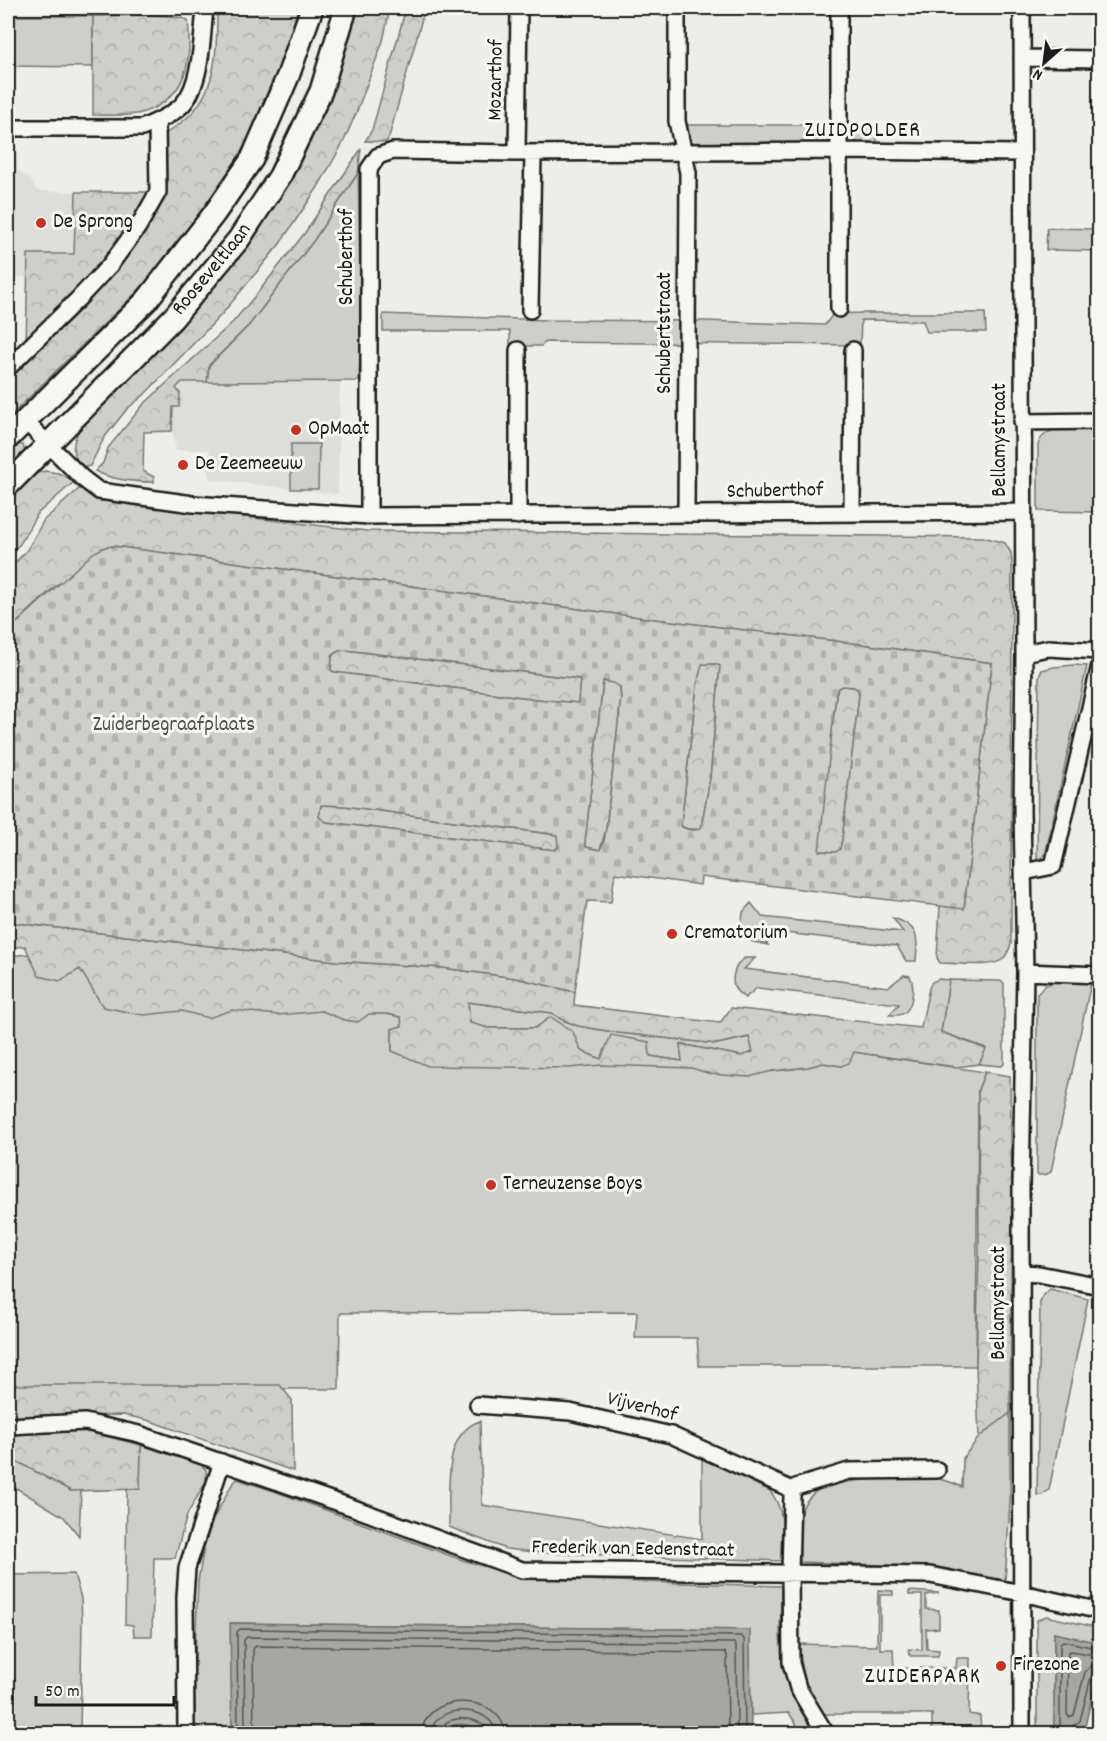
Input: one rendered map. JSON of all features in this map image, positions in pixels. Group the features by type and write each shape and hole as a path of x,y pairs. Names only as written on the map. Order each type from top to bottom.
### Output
{"main road":[{"name":"Rooseveltlaan","path":"8,438 146,301 214,214 252,159 288,76 312,8"},
{"name":"Rooseveltlaan","path":"8,485 173,318 239,239 280,176 321,91 346,8"}],"street":[{"path":"8,128 142,128 157,122 183,104 197,78 205,8"},
{"name":"Mozarthof","path":"519,8 525,153"},
{"path":"677,8 677,121 683,152"},
{"path":"839,8 839,309"},
{"name":"Bellamystraat","path":"1022,8 1024,653 1022,810 1025,972 1021,1186 1022,1734"},
{"path":"1022,58 1100,59"},
{"path":"8,368 110,265 138,227 158,192 157,122"},
{"name":"Schuberthof","path":"369,516 369,169 378,156 393,151 1021,153"},
{"name":"Schubertstraat","path":"683,152 688,173 686,514"},
{"path":"525,153 530,310"},
{"path":"518,350 518,516"},
{"name":"Schuberthof","path":"852,513 854,350"},
{"name":"Schuberthof","path":"25,421 82,478 99,491 193,504 369,516 1023,512"},
{"path":"1022,422 1100,421"},
{"path":"1024,653 1047,648 1100,651"},
{"path":"1024,872 1053,866 1100,665"},
{"path":"1025,972 1100,975"},
{"path":"1022,1273 1039,1274 1100,1286"},
{"name":"Vijverhof","path":"478,1405 570,1412 671,1435 792,1489"},
{"name":"Frederik van Eedenstraat","path":"8,1426 85,1422 139,1434 522,1570 930,1575 1100,1611"},
{"path":"186,1734 185,1597 187,1568 222,1462"},
{"path":"826,1734 798,1688 791,1663 792,1489 849,1471 937,1470"}],"shaded area":[{"name":"De Sprong","path":"8,142 17,142 18,171 30,179 37,191 76,192 75,254 29,254 28,277 8,277"},
{"path":"340,381 338,494 209,479 209,450 176,450 172,431 173,407 176,389 182,382"}],"green space":[{"path":"217,8 298,8 279,73 263,111 232,169 148,281 8,418 8,378 90,300 123,259 165,193 165,134 191,114 206,91 216,50"},
{"path":"358,8 390,8 383,41 357,111 343,143 318,187 279,245 222,314 144,395 127,409 104,438 90,466 85,467 79,463 74,452 75,440 80,428 205,297 240,253 293,170 338,75"},
{"path":"406,8 425,8 389,137 386,142 365,141 372,130"},
{"path":"156,15 188,20 187,63 178,87 170,97 139,114 93,115 93,16"},
{"path":"8,16 93,16 93,67 8,66"},
{"path":"852,124 876,125 877,144 861,144 853,140"},
{"path":"684,125 826,125 826,139 818,145 692,145 688,144"},
{"path":"361,149 358,173 314,240 250,324 209,365 207,382 182,382 176,388 180,393 179,407 173,407 172,431 144,432 143,471 154,477 154,482 124,480 95,471 103,463 108,448 143,405 233,322 260,290 304,234"},
{"path":"358,173 361,323 359,381 207,382 209,366 250,324 314,240"},
{"path":"76,192 149,192 137,214 109,254 26,346 28,254 74,254"},
{"path":"1047,228 1099,229 1099,251 1046,250"},
{"path":"985,313 986,332 927,332 923,321 861,320 860,345 546,342 541,346 510,346 510,331 383,331 383,314 546,320 705,321 825,325 833,314"},
{"path":"1056,429 1099,429 1099,512 1038,511 1038,445 1047,433"},
{"path":"16,443 23,445 25,452 8,472 8,450"},
{"path":"291,444 319,444 318,489 291,489"},
{"path":"45,471 58,473 75,481 37,514 20,544 8,555 8,499 31,475"},
{"path":"80,488 96,500 367,531 983,537 1005,543 1011,553 1012,564 1011,944 1008,953 1002,960 990,964 940,963 937,958 940,906 964,908 992,663 113,546 54,587 8,631 8,570 27,550 44,520"},
{"name":"Zuiderbegraafplaats","path":"113,546 992,663 964,909 701,877 700,885 615,873 611,902 587,901 575,992 516,978 443,968 336,961 8,922 8,631 93,553","holes":["346,650 580,679 578,703 334,672 331,670 332,656 338,651","702,664 720,666 710,779 701,828 691,830 682,827 681,824 697,685","603,681 620,687 621,698 604,841 600,850 586,847","842,686 854,687 858,690 859,695 842,840 840,849 836,852 819,851 838,688","321,805 344,806 557,835 558,847 555,850 326,822 319,817"]},
{"path":"346,650 580,679 578,703 334,672 331,670 332,656 338,651"},
{"path":"701,664 720,666 710,779 701,828 687,829 681,824"},
{"path":"1074,665 1087,666 1046,851 1043,857 1037,859 1039,677 1042,670"},
{"path":"603,681 620,687 621,698 606,829 600,850 586,847 585,842"},
{"path":"854,687 858,690 859,695 842,841 840,850 836,852 818,851 836,694 838,688"},
{"path":"321,805 344,806 558,835 558,847 555,850 326,822 319,817"},
{"path":"751,903 762,917 903,932 893,918 902,921 915,933 916,961 906,961 897,946 759,930 768,945 753,942 744,936 741,929 743,912"},
{"path":"8,922 336,961 443,968 516,978 575,992 574,1005 720,1023 731,1008 921,1028 932,982 939,979 949,980 941,1032 986,1049 979,1064 956,1067 854,1052 849,1063 841,1066 823,1063 749,1077 710,1074 692,1068 601,1065 568,1068 428,1066 392,1051 392,1029 402,1026 401,1017 369,1014 358,1022 344,1020 322,1011 278,1015 232,1010 208,1018 182,1011 143,1015 103,1007 80,969 60,981 39,976 25,946 8,948","holes":["468,1002 552,1013 578,1026 619,1033 717,1044 749,1037 753,1052 741,1056 680,1044 682,1061 650,1056 649,1042 611,1035 601,1059 581,1051 573,1032 551,1017 535,1028 488,1028 470,1023"]},
{"name":"Terneuzense Boys","path":"29,954 38,972 80,969 402,1017 402,1026 392,1029 392,1050 766,1072 823,1063 841,1066 854,1052 985,1072 978,1090 976,1366 699,1366 697,1338 635,1338 637,1312 342,1313 340,1314 339,1389 8,1388 8,956"},
{"path":"745,958 755,958 744,969 888,987 904,975 910,976 911,1001 907,1010 901,1015 889,1015 899,1004 757,988 745,998 736,990 733,978 737,966"},
{"path":"949,980 1004,983 1004,1064 1001,1066 979,1064 986,1048 941,1032"},
{"path":"1060,980 1091,982 1051,1172 1037,1175 1037,994 1046,985"},
{"path":"467,1002 552,1013 578,1026 619,1033 717,1044 750,1037 753,1052 742,1056 680,1044 682,1061 650,1056 601,1059 581,1051 572,1032 535,1028 488,1028 470,1023"},
{"path":"985,1072 1010,1076 1012,1197 1010,1413 979,1437 976,1366 979,1252 978,1090"},
{"path":"1050,1289 1088,1299 1049,1490 1042,1495 1037,1495 1040,1303 1043,1295"},
{"path":"8,1385 280,1385 292,1400 293,1471 147,1420 124,1415 8,1417"},
{"path":"1010,1413 1010,1502 1005,1581 937,1567 800,1562 800,1517 805,1503 816,1491 840,1483 907,1477 939,1479 962,1487 963,1458 979,1437"},
{"path":"480,1421 482,1505 702,1539 702,1458 770,1491 781,1515 783,1561 543,1553 506,1549 449,1527 449,1483 453,1451 459,1438 468,1428"},
{"path":"85,1431 141,1445 140,1489 71,1491 22,1464 8,1461 8,1433"},
{"path":"141,1445 201,1465 206,1470 206,1481 187,1515 175,1558 154,1558 152,1636 134,1636 133,1625 125,1624 127,1489 140,1489"},
{"path":"8,1461 22,1464 71,1491 81,1489 79,1536 64,1517 8,1483"},
{"path":"237,1479 462,1560 508,1573 547,1579 782,1586 780,1638 783,1663 792,1694 814,1733 802,1733 789,1713 751,1715 749,1630 231,1623 232,1733 195,1734 194,1680 198,1581 204,1547 213,1520"},
{"path":"74,1574 81,1598 82,1621 80,1733 8,1733 8,1575"},
{"path":"878,1590 893,1591 893,1595 880,1595 880,1649 893,1649 894,1668 956,1668 957,1658 970,1658 969,1714 980,1716 981,1733 932,1733 932,1714 822,1714 805,1682 798,1644 877,1646"},
{"path":"909,1591 939,1593 926,1595 926,1609 939,1610 939,1628 926,1629 927,1649 939,1650 938,1656 911,1656 909,1654 909,1649 922,1650 922,1595 909,1595"},
{"path":"1046,1616 1099,1628 1099,1643 1054,1633 1054,1733 1037,1733 1037,1620"},
{"path":"456,1725 469,1725 487,1733 443,1734"}],"water":[{"path":"230,1623 750,1630 751,1733 487,1734 476,1728 459,1724 443,1734 232,1733"},
{"path":"1054,1633 1099,1643 1099,1667 1084,1730 1078,1728 1077,1733 1054,1733"}],"place":[{"name":"De Sprong","path":"41,223"},
{"name":"OpMaat","path":"296,430"},
{"name":"De Zeemeeuw","path":"183,465"},
{"name":"Crematorium","path":"672,934"},
{"name":"Terneuzense Boys","path":"491,1185"},
{"name":"Firezone","path":"1001,1666"}],"district":[{"name":"ZUIDPOLDER","path":"863,131"},
{"name":"ZUIDERPARK","path":"923,1677"}]}
